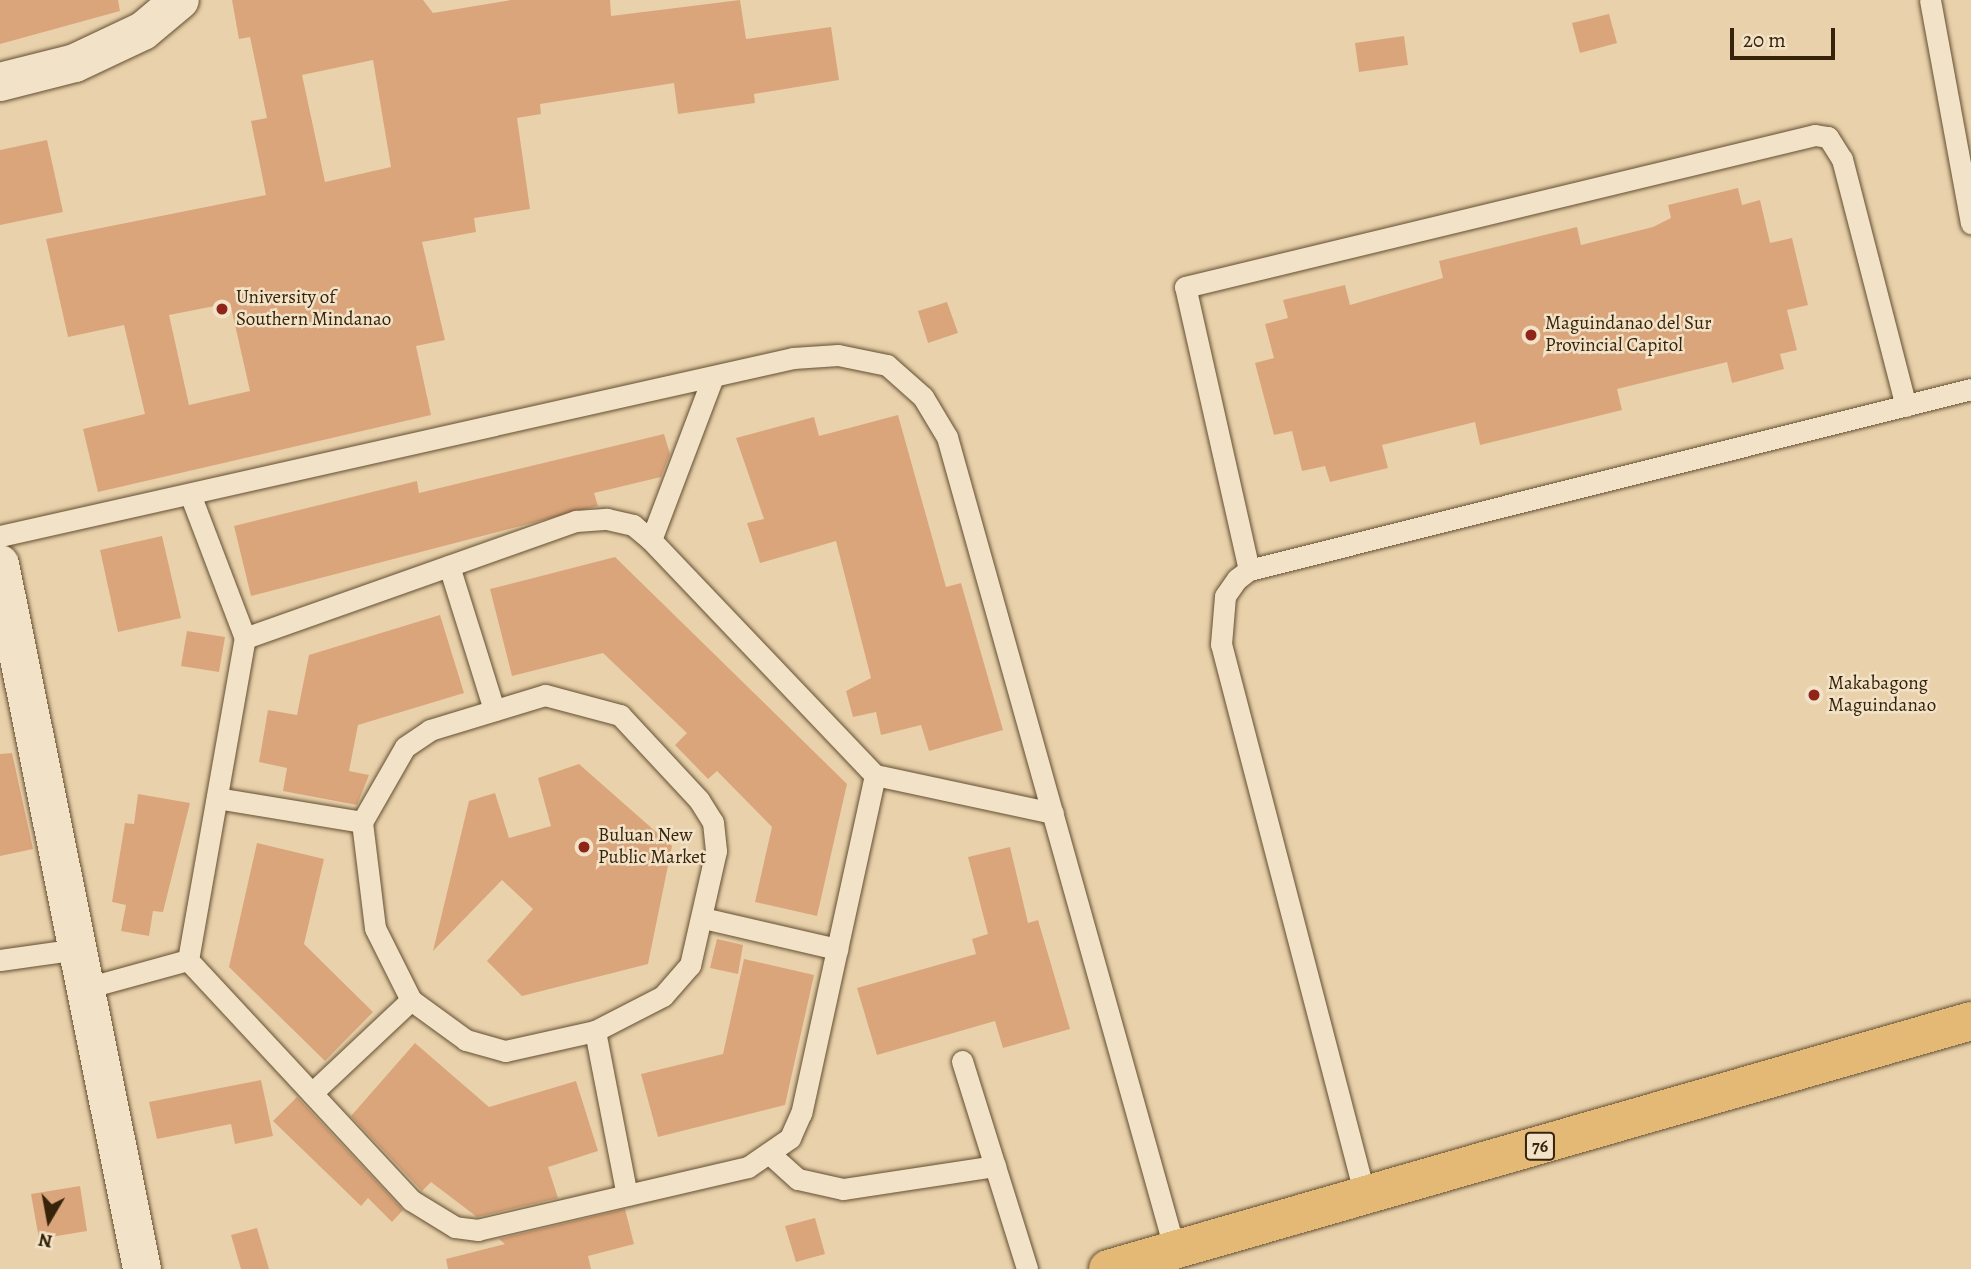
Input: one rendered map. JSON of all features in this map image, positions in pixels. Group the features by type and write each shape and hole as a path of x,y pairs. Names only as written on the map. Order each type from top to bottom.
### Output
{"highway":[{"name":"76","path":"1108,1269 1971,1021"}],"street":[{"path":"0,82 75,63 143,31 180,0"},
{"path":"0,564 142,1269"}],"lane":[{"path":"1930,0 1971,223"},
{"path":"1249,570 1185,287 1815,135 1828,138 1842,159 1906,405"},
{"path":"0,537 793,358 864,357 904,376 923,397 947,437 1175,1251"},
{"path":"651,540 713,377"},
{"path":"1365,1196 1221,644 1225,596 1249,570 1971,389"},
{"path":"188,960 245,638 190,494"},
{"path":"245,638 576,521 633,525 651,540 876,775 1053,813"},
{"path":"449,566 494,710"},
{"path":"545,695 620,715 713,821 716,852 703,918 690,965 663,996 595,1031 505,1051 481,1048 411,1000 375,928 362,822 405,747 430,730 545,695"},
{"path":"188,960 411,1200 454,1227 478,1230 748,1167 771,1155 790,1138 801,1113 876,775"},
{"path":"217,797 362,822"},
{"path":"703,918 837,949"},
{"path":"0,960 78,948"},
{"path":"86,988 188,960"},
{"path":"312,1093 411,1000"},
{"path":"595,1031 627,1195"},
{"path":"962,1061 1027,1269"},
{"path":"771,1155 798,1179 843,1189 995,1166"}],"building":[{"path":"0,0 118,0 120,11 0,44"},
{"path":"232,0 423,0 433,13 511,0 610,0 611,16 740,0 746,39 831,27 839,80 754,94 755,103 678,114 674,83 540,104 541,114 517,118 530,209 474,218 476,232 422,242 445,340 416,346 431,415 98,492 83,429 145,414 124,325 68,337 46,239 266,195 251,121 267,118 250,37 239,39","holes":["373,60 391,167 325,182 302,75","230,303 250,391 189,405 169,315"]},
{"path":"1609,14 1617,43 1580,53 1572,23"},
{"path":"1404,36 1408,65 1359,72 1355,43"},
{"path":"47,140 63,212 0,225 0,150"},
{"name":"Maguindanao del Sur Provincial Capitol","path":"1738,188 1742,205 1760,200 1770,243 1792,238 1808,305 1787,310 1797,350 1780,354 1784,369 1732,383 1727,362 1617,389 1622,410 1480,445 1475,422 1382,445 1388,468 1330,482 1325,466 1302,471 1292,431 1274,435 1255,363 1274,358 1265,324 1288,318 1283,300 1345,285 1350,305 1443,278 1439,261 1577,227 1581,245 1653,227 1671,218 1668,205"},
{"path":"947,302 958,333 928,343 918,311"},
{"path":"898,415 946,587 961,583 1003,730 929,751 921,725 881,735 876,712 853,717 846,691 871,678 836,541 760,563 747,523 764,519 736,438 814,417 819,436"},
{"path":"664,434 670,454 661,477 594,493 598,506 251,596 234,526 417,481 419,493"},
{"path":"162,536 181,618 118,632 100,550"},
{"path":"615,557 847,784 817,916 755,902 772,827 717,771 708,779 675,745 687,733 603,653 512,676 490,589"},
{"path":"440,615 464,693 358,725 349,771 369,775 357,805 283,791 287,768 259,762 268,710 297,715 309,655"},
{"path":"187,631 225,637 219,672 181,666"},
{"path":"12,753 33,849 0,856 0,754"},
{"path":"579,764 672,846 648,964 522,996 487,961 533,909 502,880 433,951 469,801 495,793 509,838 551,826 538,778"},
{"path":"138,794 190,803 163,912 153,911 149,936 121,931 126,905 112,902 125,823 134,824"},
{"path":"257,843 324,859 304,944 373,1012 325,1061 229,967"},
{"path":"1010,847 1028,923 1038,920 1070,1029 1003,1048 995,1021 877,1055 857,988 976,954 972,939 988,934 968,857"},
{"path":"717,939 743,945 738,974 710,968"},
{"path":"744,959 814,975 785,1105 658,1137 641,1074 723,1054"},
{"path":"415,1043 489,1107 576,1081 598,1151 548,1167 558,1198 477,1217 431,1182 422,1191 351,1116"},
{"path":"261,1080 273,1136 235,1144 231,1124 157,1139 149,1102"},
{"path":"297,1097 403,1210 392,1222 368,1198 361,1206 273,1121"},
{"path":"80,1186 87,1231 39,1239 31,1194"},
{"path":"625,1209 634,1244 588,1256 591,1269 448,1269 446,1259 505,1244 499,1239"},
{"path":"815,1218 825,1254 796,1262 785,1226"},
{"path":"257,1228 269,1269 241,1269 231,1235"}],"place":[{"name":"University of Southern Mindanao","path":"222,309"},
{"name":"Maguindanao del Sur Provincial Capitol","path":"1531,335"},
{"name":"Makabagong Maguindanao","path":"1814,695"},
{"name":"Buluan New Public Market","path":"584,847"}]}
